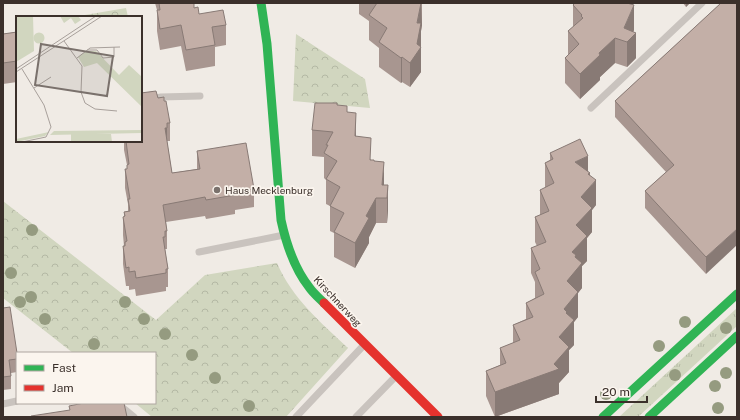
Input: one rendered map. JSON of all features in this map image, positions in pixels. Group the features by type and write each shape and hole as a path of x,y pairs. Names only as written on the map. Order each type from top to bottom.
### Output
{"street":[{"name":"Kirschnerweg","path":"261,3 267,44 278,196 284,235 298,272 309,288 438,417"},
{"path":"603,417 737,294"},
{"path":"649,417 737,336"}],"lane":[{"path":"591,108 702,3"},
{"path":"142,101 161,97 200,96"},
{"path":"199,252 284,235"},
{"path":"296,417 364,344"},
{"path":"356,417 396,376"},
{"path":"3,404 16,401"},
{"path":"118,404 134,417"}],"green space":[{"path":"126,8 128,16 79,16"},
{"path":"296,34 365,79 370,108 293,101"},
{"path":"3,201 156,320 205,275 277,263 283,276 299,299 348,348 286,417 152,417 136,404 156,404 156,352 72,352 3,298"},
{"path":"737,308 737,326 638,417 619,417"}],"building":[{"path":"159,3 194,3 194,8 198,7 199,14 223,10 226,25 212,27 215,45 186,50 181,25 160,29 157,10 160,10"},
{"path":"377,3 421,3 417,23 421,23 417,44 421,47 410,63 379,42 387,28 369,15"},
{"path":"575,3 627,3 634,5 624,28 636,33 627,42 615,38 580,74 565,58 579,44 568,31 583,18 573,5"},
{"path":"721,3 735,3 737,5 737,229 706,257 645,191 674,165 615,101"},
{"path":"16,32 16,61 3,63 3,34"},
{"path":"156,91 158,98 164,97 164,101 166,101 170,123 167,123 167,128 165,128 172,173 200,169 197,151 246,143 254,189 235,192 235,195 206,200 205,197 163,205 167,231 165,231 165,237 163,237 168,269 166,269 166,273 136,278 135,271 129,272 129,267 126,268 123,246 125,246 125,242 127,241 123,217 125,216 124,212 130,211 128,199 130,199 125,169 127,169 127,165 129,164 126,142 142,142 142,93"},
{"path":"315,103 337,103 337,105 347,106 347,112 356,113 355,136 371,138 370,160 384,162 382,185 388,185 387,198 376,198 366,216 369,218 355,243 334,232 344,213 330,206 340,187 326,179 337,161 324,153 328,145 326,145 333,132 312,130"},
{"path":"580,139 588,156 575,162 590,173 588,174 596,180 581,197 592,208 576,225 587,236 572,252 582,263 567,281 578,292 564,309 567,312 566,313 574,320 559,337 569,347 554,364 559,369 495,392 486,371 506,363 500,348 520,340 513,325 533,317 526,303 544,294 535,272 540,269 531,248 546,242 535,217 549,211 540,190 554,183 545,163 553,159 550,153"},
{"path":"10,307 17,352 16,359 9,360 11,376 3,377 3,308"},
{"path":"79,404 124,404 127,417 31,416 70,410 69,406"}],"traffic: fast":[{"path":"261,3 267,44 281,220 285,238 299,272 314,293 324,303"},
{"path":"603,417 737,294"},
{"path":"649,417 737,336"}],"traffic: jam":[{"path":"324,303 438,417"}],"place":[{"name":"Haus Mecklenburg","path":"217,190"}]}
